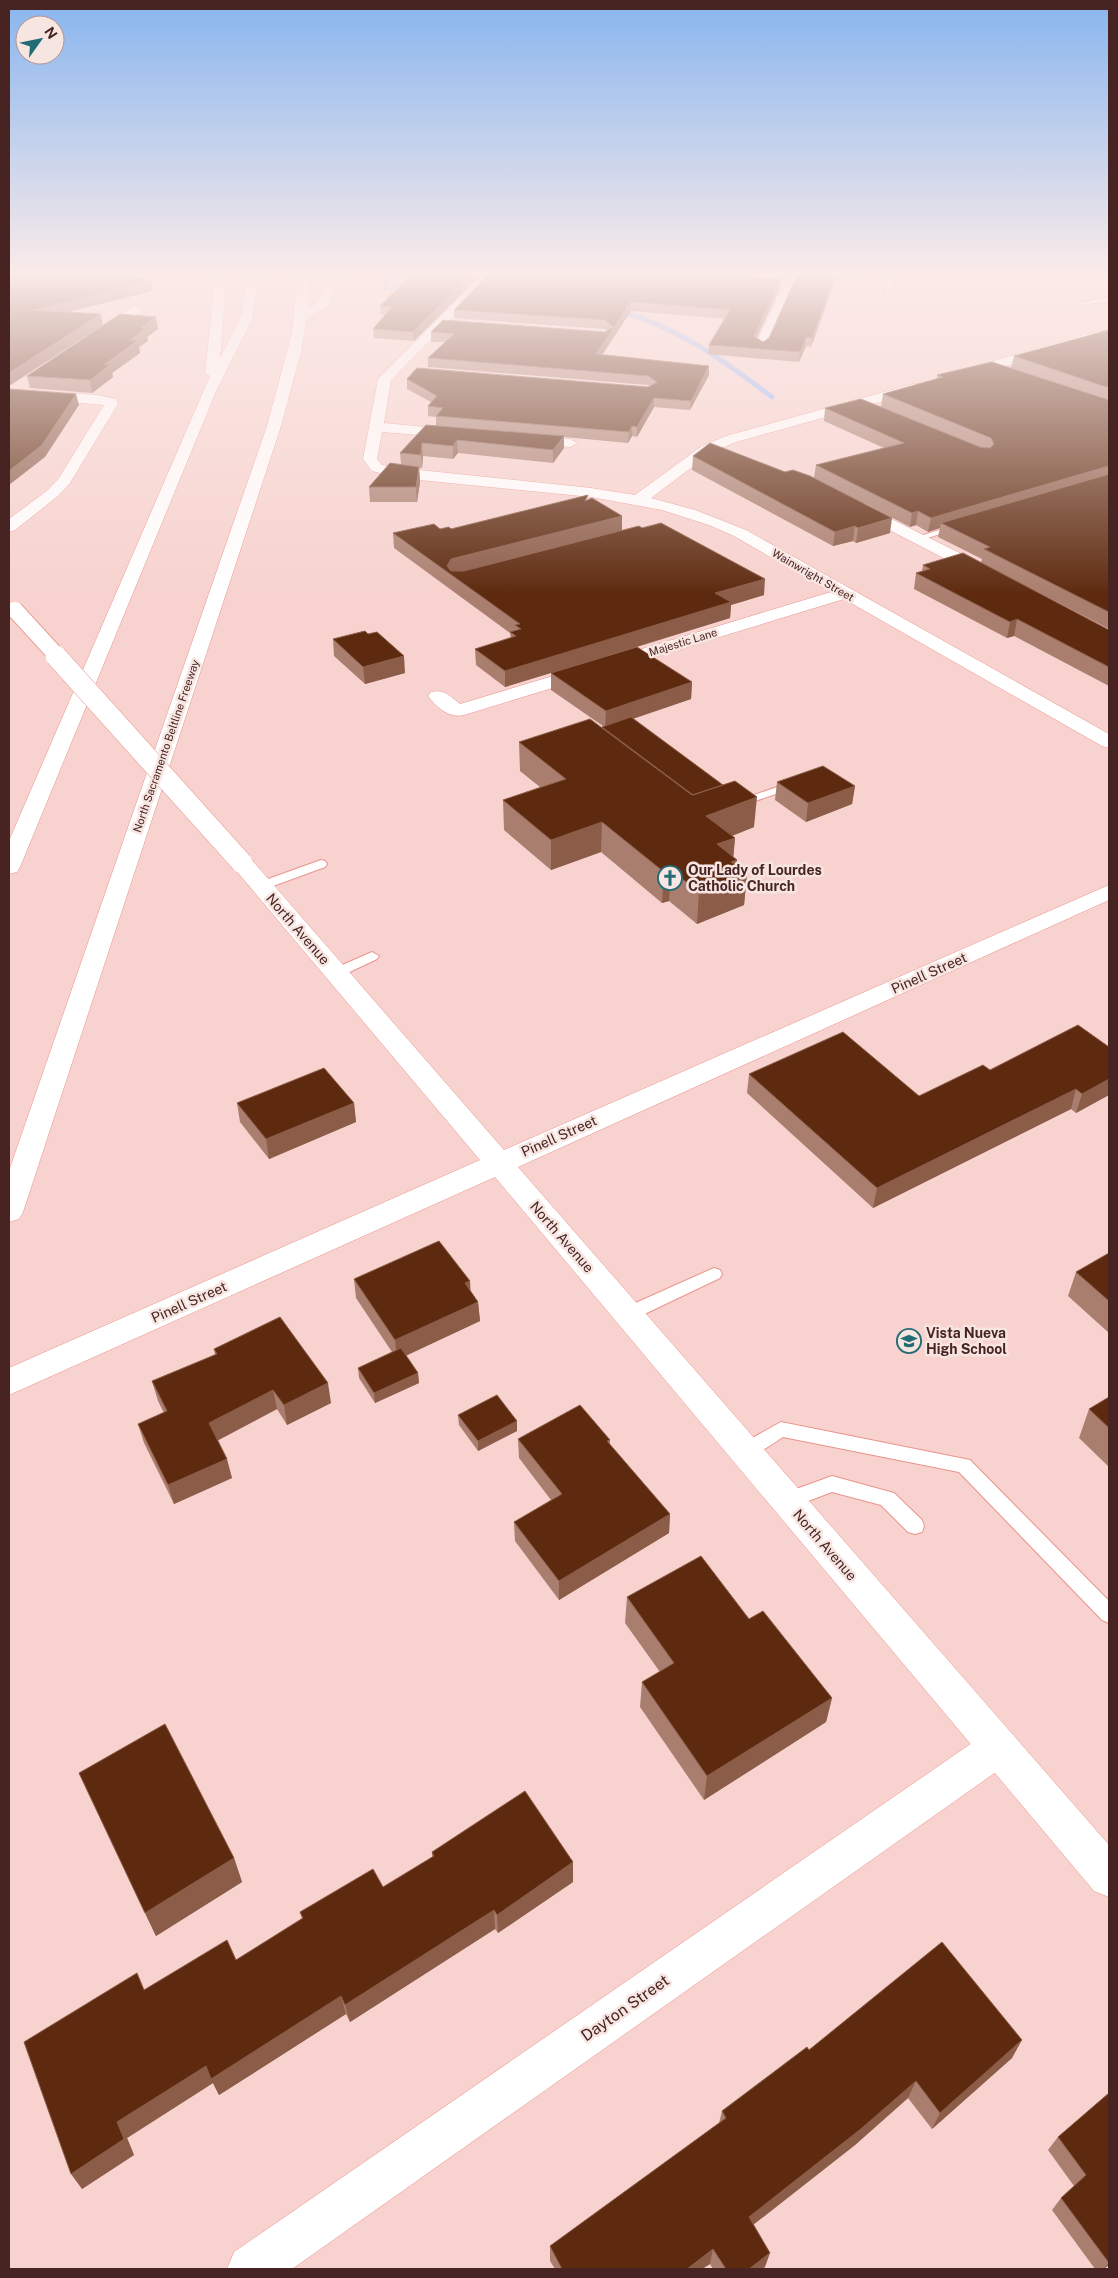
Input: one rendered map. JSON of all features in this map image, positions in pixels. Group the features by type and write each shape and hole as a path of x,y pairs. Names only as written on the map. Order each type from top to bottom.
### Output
{"main road":[{"path":"9,393 26,382"},
{"path":"210,389 211,382"},
{"path":"9,867 213,382"},
{"name":"North Sacramento Beltline Freeway","path":"9,1212 259,475 285,382"},
{"path":"384,382 377,427 474,435"},
{"path":"639,499 707,449 731,439 932,383"},
{"path":"9,393 111,402 110,407 65,480 47,498 9,527"},
{"path":"856,404 874,412"},
{"name":"Wainwright Street","path":"377,427 370,459 377,468 400,473 639,499 704,517 740,534 1109,742"},
{"path":"512,439 570,443"},
{"path":"707,449 734,458"},
{"path":"840,498 996,579"},
{"path":"676,524 704,517"},
{"name":"Majestic Lane","path":"438,696 456,710 846,593"},
{"name":"North Avenue","path":"12,607 336,973 1109,1876"},
{"name":"Pinell Street","path":"9,1382 1109,892"},
{"name":"Dayton Street","path":"251,2269 999,1747"}],"lane":[{"path":"918,538 963,525"},
{"path":"728,808 811,779"},
{"path":"251,875 321,864"},
{"path":"336,973 372,956"},
{"path":"628,1314 714,1274"},
{"path":"744,1450 781,1429 964,1465 1109,1614"},
{"path":"788,1501 832,1484 887,1499 915,1526"}],"building":[{"path":"413,382 591,382 648,387 656,382 701,382 691,401 654,398 637,427 632,426 629,432 436,416 443,408 428,406 437,396"},
{"path":"924,382 1055,382 1109,400 1109,466 931,518 918,511 912,513 816,465 904,443 825,408 861,399 980,447 990,448 994,444 991,438 883,394"},
{"path":"1092,382 1109,382 1109,388"},
{"path":"9,389 76,394 42,445 9,471"},
{"path":"426,425 564,436 553,450 457,440 453,446 422,443 421,455 400,453"},
{"path":"710,443 785,472 793,470 810,476 892,518 858,528 855,526 835,532 693,456"},
{"path":"390,463 419,467 416,487 369,487"},
{"path":"1109,474 1109,612 984,549 990,547 941,523"},
{"path":"588,495 585,501 592,498 622,516 451,559 447,566 451,571 464,571 639,526 642,528 661,523 765,579 715,593 731,602 505,671 475,649 516,636 510,632 521,629 515,625 520,624 393,533 434,524 440,529 449,527 451,529"},
{"path":"963,553 1109,630 1109,667 1017,619 1010,622 916,573 930,569 923,565"},
{"path":"365,631 368,634 377,632 404,656 363,667 333,639"},
{"path":"637,647 692,682 606,711 551,673"},
{"path":"631,717 723,785 693,795 602,727"},
{"path":"590,719 692,795 735,781 757,797 706,816 735,838 717,844 737,860 731,862 747,874 699,892 671,870 664,872 602,822 551,840 503,800 566,779 519,742"},
{"path":"823,766 855,786 808,803 777,782"},
{"path":"1078,1025 1109,1047 1109,1079 1082,1094 1076,1089 877,1188 749,1074 843,1032 919,1096 983,1065 990,1070"},
{"path":"324,1068 354,1103 266,1139 237,1103"},
{"path":"439,1241 470,1281 465,1283 478,1302 395,1340 354,1279"},
{"path":"1109,1253 1109,1301 1076,1272"},
{"path":"280,1317 328,1383 284,1405 273,1390 209,1423 227,1459 168,1485 138,1424 167,1411 152,1381 217,1354 214,1349"},
{"path":"401,1348 418,1373 374,1393 358,1368"},
{"path":"497,1395 517,1421 478,1441 458,1415"},
{"path":"1109,1397 1109,1428 1089,1409"},
{"path":"580,1405 610,1440 607,1441 670,1514 559,1581 514,1522 562,1494 518,1439"},
{"path":"701,1556 749,1619 763,1611 832,1698 707,1776 642,1682 674,1663 627,1597"},
{"path":"165,1724 234,1858 145,1913 79,1773"},
{"path":"525,1791 573,1862 497,1915 494,1910 345,2005 341,1996 211,2079 206,2066 117,2122 124,2139 71,2174 24,2042 137,1973 144,1990 227,1940 236,1960 303,1918 300,1912 373,1869 383,1887 434,1856 432,1852"},
{"path":"942,1942 1022,2040 940,2113 916,2081 862,2128 749,2217 770,2253 749,2269 726,2269 713,2249 687,2269 562,2269 550,2246 726,2118 722,2111 807,2047 809,2050"},
{"path":"1109,2093 1109,2263 1061,2198 1086,2175 1058,2137"}],"waterway":[{"path":"752,382 772,397"}],"place":[{"name":"Our Lady of Lourdes Catholic Church","path":"670,878"},
{"name":"Vista Nueva High School","path":"909,1341"}]}
